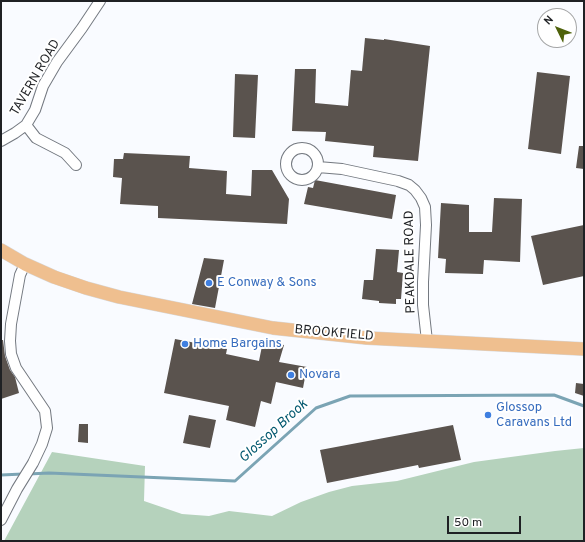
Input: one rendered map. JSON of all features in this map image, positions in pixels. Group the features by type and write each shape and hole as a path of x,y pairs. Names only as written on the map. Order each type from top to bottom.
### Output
{"main road":[{"name":"BROOKFIELD","path":"1,250 25,264 54,277 119,297 273,328 367,338 584,349"}],"street":[{"name":"TAVERN ROAD","path":"1,141 15,133 26,124 35,110 43,86 57,62 100,1"},
{"path":"26,124 36,138 65,153 76,166"},
{"name":"PEAKDALE ROAD","path":"318,167 342,169 398,181 409,185 421,198 425,207 426,225 423,305 427,340"},
{"path":"1,520 20,483 33,463 42,444 47,428 45,412 16,368 11,354 11,324 20,275 25,264"}],"green space":[{"path":"584,448 584,541 4,541 52,452 145,466 144,501 182,514 209,516 229,511 272,516 301,502 352,486 397,481 474,462"}],"building":[{"path":"365,38 384,39 430,46 418,161 373,157 374,146 325,141 326,132 292,131 295,69 316,69 315,103 348,106 351,70 362,71"},
{"path":"537,72 570,76 561,154 528,149"},
{"path":"235,74 258,75 255,138 233,137"},
{"path":"579,146 584,146 584,169 576,168"},
{"path":"124,153 190,156 189,168 227,171 226,194 251,196 252,170 272,170 289,199 287,224 158,218 158,206 120,204 122,178 113,177 114,159 123,159"},
{"path":"315,180 396,195 392,219 304,204 308,187 313,188"},
{"path":"494,198 522,199 520,262 484,260 483,274 445,273 446,259 438,258 441,203 469,205 469,232 492,232"},
{"path":"584,225 584,276 543,285 531,236"},
{"path":"376,249 399,250 397,272 403,273 401,299 396,299 396,304 379,303 379,301 362,299 364,280 373,280"},
{"name":"E Conway & Sons","path":"204,258 224,260 215,308 192,304"},
{"path":"175,339 227,349 226,354 259,361 263,341 284,345 279,362 307,367 303,388 276,382 271,404 261,401 255,427 226,420 229,406 164,393"},
{"path":"1,340 3,340 5,356 10,370 15,377 19,393 1,399"},
{"path":"576,383 584,384 584,396 575,393"},
{"path":"189,415 216,420 210,448 183,443"},
{"path":"79,424 88,424 88,443 78,442"},
{"path":"453,425 461,460 419,468 418,465 327,483 320,450"}],"waterway":[{"name":"Glossop Brook","path":"28,474 49,473 235,481 316,408 350,396 554,395 584,406"},
{"name":"Glossop Brook","path":"1,475 23,474"}],"place":[{"name":"E Conway & Sons","path":"209,283"},
{"name":"Home Bargains","path":"185,344"},
{"name":"Novara","path":"291,375"},
{"name":"Glossop Caravans Ltd","path":"488,415"}]}
